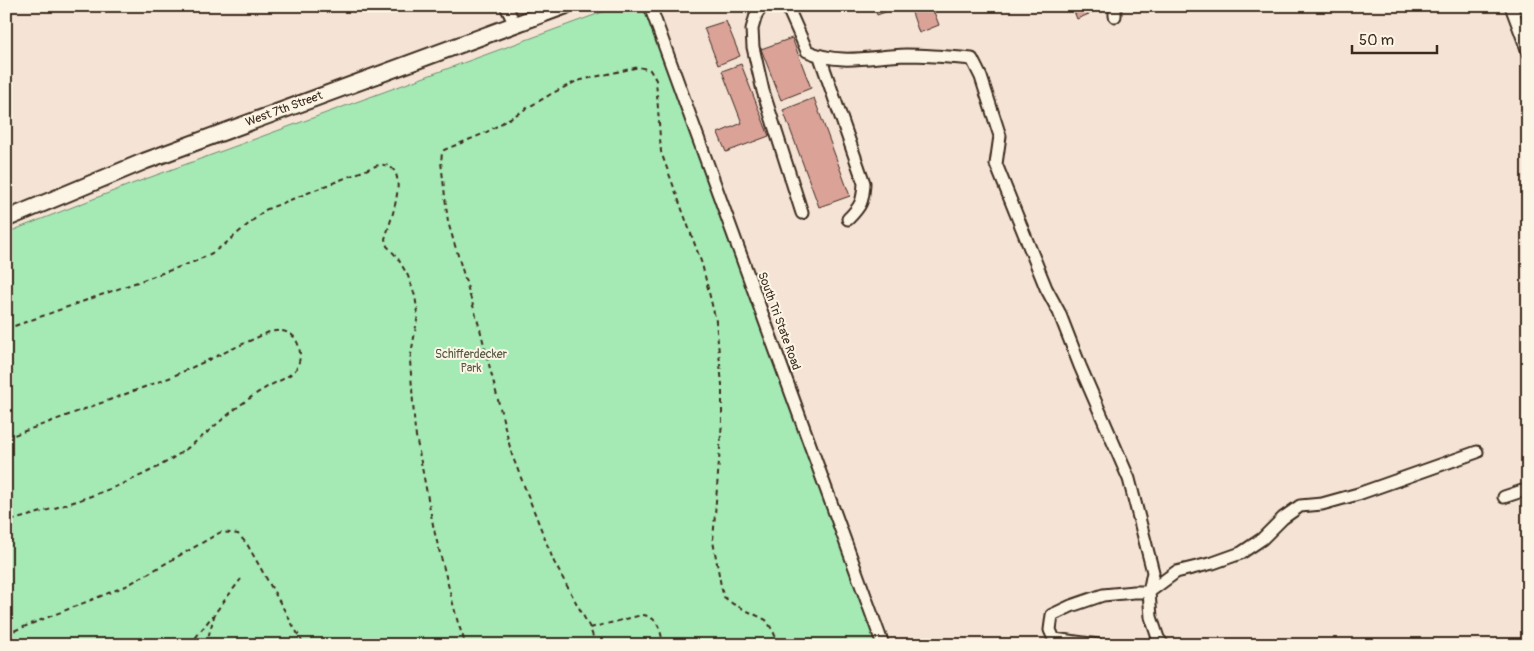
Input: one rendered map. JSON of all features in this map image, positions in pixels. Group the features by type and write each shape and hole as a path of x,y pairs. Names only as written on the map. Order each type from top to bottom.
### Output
{"main road":[{"name":"West 7th Street","path":"6,219 145,161 565,6"}],"street":[{"path":"506,6 515,24"},
{"name":"South Tri State Road","path":"650,6 882,645"},
{"path":"762,6 756,15 752,29 753,47 763,91 802,213"},
{"path":"787,6 807,51 820,57 869,60 904,55 972,59 981,77 1000,136 996,164 1046,288 1060,312 1080,366 1129,479 1153,572 1149,592 1151,617 1158,638 1163,645"},
{"path":"1511,6 1528,52"},
{"path":"820,57 864,183 863,199 848,219"},
{"path":"1098,645 1054,639 1050,630 1052,615 1103,595 1149,592 1176,572 1241,553 1262,539 1283,518 1300,506 1322,504 1358,494 1477,452"},
{"path":"1504,497 1528,489"}],"path":[{"path":"596,645 590,628 554,562 512,455 480,330 448,222 441,156 444,150 485,133 577,81 639,67 645,68 654,75 658,86 661,152 702,264 716,321 722,384 722,413 713,541 721,586 724,596 733,604 766,620 779,645"},
{"path":"6,330 196,261 219,249 272,206 368,168 383,165 389,167 396,174 398,187 385,243 408,276 416,296 418,315 410,360 415,431 434,530 458,623 466,645"},
{"path":"6,438 169,378 275,330 286,331 292,334 299,348 299,361 292,373 255,394 209,432 171,459 95,494 6,522"},
{"path":"6,634 126,586 216,535 227,532 238,534 246,544 304,645"},
{"path":"190,645 241,579"},
{"path":"206,645 215,613"},
{"path":"590,628 647,615 658,624 663,645"}],"green space":[{"name":"Schifferdecker Park","path":"619,6 643,6 647,9 878,645 6,645 6,233 129,185"}],"building":[{"path":"874,6 896,6 896,8 877,15"},
{"path":"947,6 934,12 939,25 919,33 910,7"},
{"path":"1072,6 1108,6 1077,19"},
{"path":"726,21 740,56 718,65 704,28"},
{"path":"792,38 811,88 781,100 761,49"},
{"path":"741,64 769,136 726,152 718,133 742,123 722,71"},
{"path":"814,98 850,196 819,207 783,110"}]}
